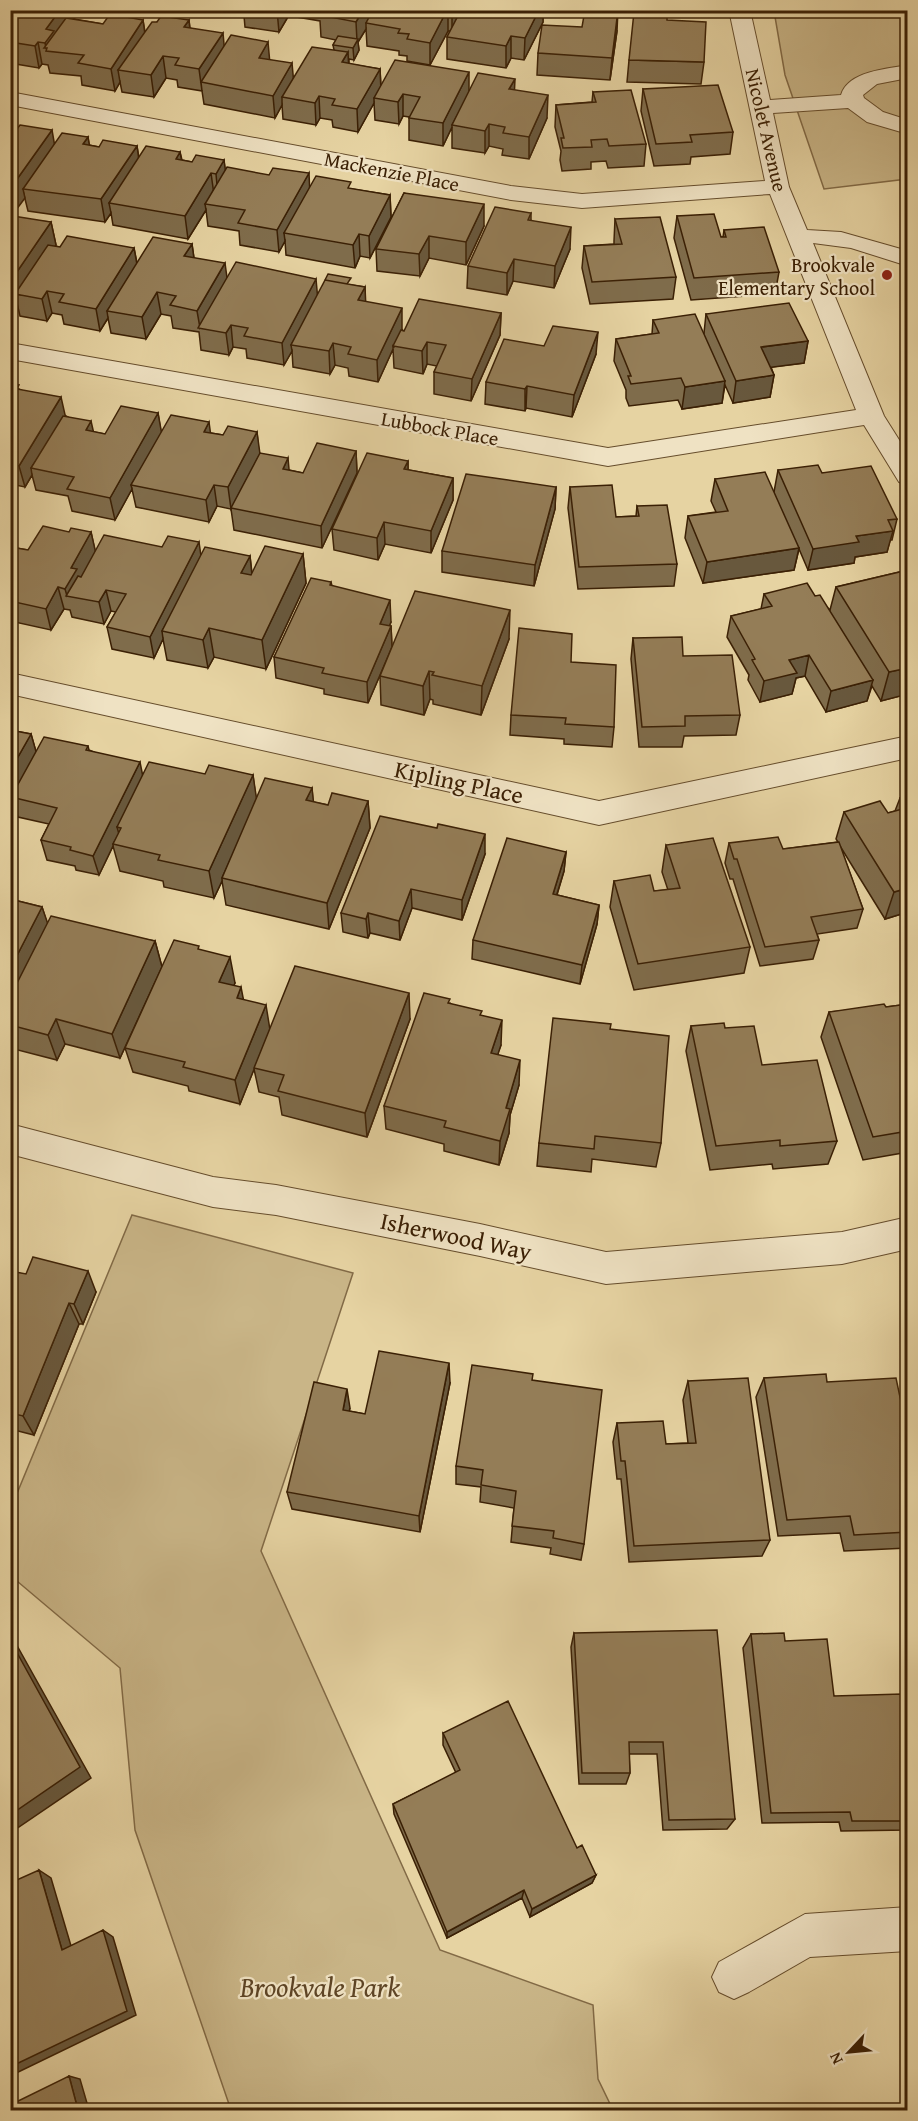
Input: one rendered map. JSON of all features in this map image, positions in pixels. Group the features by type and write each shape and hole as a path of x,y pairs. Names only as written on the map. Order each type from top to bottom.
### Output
{"street":[{"name":"Nicolet Avenue","path":"739,10 778,187 871,416 908,476"},
{"path":"853,101 852,93 870,79 908,71"},
{"name":"Mackenzie Place","path":"10,98 511,193 582,201 778,187"},
{"path":"760,106 853,101 875,117 908,127"},
{"path":"799,237 853,240 908,259"},
{"name":"Lubbock Place","path":"10,351 608,458 871,416"},
{"name":"Kipling Place","path":"10,683 599,813 908,747"},
{"name":"Isherwood Way","path":"10,1139 213,1192 276,1200 480,1240 606,1268 842,1248 908,1233"},
{"path":"734,1977 805,1936 908,1929"}],"green space":[{"path":"774,11 907,11 907,179 824,189 785,75"},
{"name":"Brookvale Park","path":"132,1215 353,1273 261,1551 440,1950 593,2005 598,2079 613,2110 231,2110 135,1830 120,1668 11,1576 11,1508"}],"building":[{"path":"10,10 60,10 46,29 54,31 45,43 38,42 35,46 10,42 10,27 13,23 10,23"},
{"path":"322,10 363,10 356,22 320,15"},
{"path":"373,10 447,10 430,43 407,39 409,34 398,33 400,29 366,23"},
{"path":"461,10 539,10 525,38 511,36 506,46 447,37"},
{"path":"585,10 618,10 612,58 538,53 542,25 582,27"},
{"path":"634,12 667,14 667,20 706,22 704,62 629,60"},
{"path":"110,14 143,20 111,69 78,63 84,55 46,51 47,48 44,48 66,18 103,24"},
{"path":"161,16 189,20 184,27 223,33 199,69 175,65 179,58 163,56 151,75 118,70 152,22 157,22"},
{"path":"231,35 268,42 259,58 292,63 273,96 201,82"},
{"path":"338,36 358,39 353,48 333,45"},
{"path":"312,47 348,52 342,62 380,69 357,109 332,105 335,99 319,96 315,103 282,97"},
{"path":"395,60 469,72 443,123 409,118 420,97 403,94 398,102 374,98"},
{"path":"478,73 515,79 509,89 548,95 529,137 503,133 505,127 489,124 485,131 452,125"},
{"path":"718,85 733,132 690,135 692,142 656,144 643,89"},
{"path":"631,90 646,144 609,146 607,139 591,140 592,147 563,148 561,138 564,138 556,105 596,102 593,92"},
{"path":"20,125 52,130 10,189 10,138"},
{"path":"62,133 88,137 83,144 99,147 103,140 137,146 101,199 23,189"},
{"path":"146,146 180,152 176,159 192,162 196,155 224,160 216,174 211,173 185,216 109,203"},
{"path":"227,167 269,175 273,168 309,173 277,230 238,223 245,210 205,204"},
{"path":"316,176 351,182 348,188 390,195 369,236 359,234 353,245 284,233"},
{"path":"404,193 484,204 466,242 429,236 419,254 376,249"},
{"path":"495,207 531,213 528,220 571,227 555,266 514,259 507,273 468,266"},
{"path":"714,214 721,237 726,237 724,230 764,227 779,272 694,278 677,216"},
{"path":"13,216 51,222 10,282 10,219"},
{"path":"660,217 676,277 592,282 584,246 622,244 615,219"},
{"path":"67,236 134,248 96,309 59,302 64,294 47,291 42,299 15,294 48,245 60,247"},
{"path":"153,237 192,244 184,256 225,263 197,311 170,305 176,296 157,292 142,317 107,311"},
{"path":"236,262 316,279 282,343 244,336 248,328 231,325 226,333 198,328"},
{"path":"328,274 351,278 347,284 325,280"},
{"path":"325,280 365,287 358,300 402,308 377,360 348,354 351,347 333,343 329,351 291,345"},
{"path":"419,299 501,313 472,379 434,372 446,345 427,342 422,351 393,346 401,330 404,331"},
{"path":"789,303 808,341 761,347 774,375 736,381 706,314"},
{"path":"695,314 725,381 685,387 681,378 631,384 628,376 631,376 616,339 659,333 653,320"},
{"path":"553,326 598,332 574,395 527,386 525,389 486,382 504,339 544,346"},
{"path":"10,384 19,385 17,389 61,397 19,466 10,464"},
{"path":"121,406 158,413 110,498 67,489 74,477 31,468 63,416 91,421 86,430 105,434"},
{"path":"171,415 209,422 204,432 223,435 228,426 257,432 228,487 214,485 206,500 131,485"},
{"path":"317,443 356,451 321,526 231,508 260,453 288,458 283,469 303,473"},
{"path":"367,453 408,461 404,469 453,478 431,531 384,522 377,538 332,529"},
{"path":"818,465 822,473 871,466 897,519 888,520 893,531 856,536 859,542 813,549 778,470"},
{"path":"765,472 799,548 707,562 688,516 728,511 715,479"},
{"path":"466,474 556,487 535,565 442,551"},
{"path":"612,485 616,517 639,516 637,506 667,505 677,564 579,567 570,487"},
{"path":"43,526 69,532 71,528 91,532 71,568 77,569 65,589 58,587 46,609 10,601 10,547 28,550"},
{"path":"104,535 162,547 168,536 199,542 150,637 107,627 126,594 106,590 99,602 66,596 78,576 81,577"},
{"path":"265,546 303,554 262,640 209,628 203,640 162,631 205,547 250,556 241,573 251,575"},
{"path":"908,570 908,668 889,672 836,587"},
{"path":"311,578 390,600 380,624 391,626 367,682 322,673 324,668 274,657"},
{"path":"807,583 815,596 820,595 873,680 831,691 809,655 789,660 797,673 764,681 752,660 755,659 731,616 772,606 764,594"},
{"path":"415,591 510,610 482,686 432,675 434,672 429,671 423,686 380,676"},
{"path":"519,628 572,634 571,662 616,665 614,727 565,724 566,718 511,715"},
{"path":"682,637 683,656 732,655 740,715 685,716 685,726 642,727 633,638"},
{"path":"10,730 31,734 10,771"},
{"path":"44,737 88,746 86,750 140,762 93,856 70,850 71,847 41,840 57,808 11,797"},
{"path":"149,762 205,774 209,765 253,775 209,871 158,860 160,855 113,844 121,828 117,827"},
{"path":"265,778 312,788 306,800 328,805 332,793 368,801 327,903 222,878"},
{"path":"908,795 908,888 894,892 844,812 880,801 888,813 906,808 900,798"},
{"path":"380,816 437,828 438,824 485,834 462,900 411,889 399,921 368,913 366,919 341,913"},
{"path":"778,837 783,849 839,842 863,909 811,917 819,940 765,947 737,859 734,859 729,843"},
{"path":"507,838 566,852 553,894 599,905 582,965 473,940"},
{"path":"713,838 750,947 638,964 614,881 650,875 654,891 680,888 666,845"},
{"path":"10,899 42,907 10,969"},
{"path":"51,916 155,941 112,1034 56,1019 48,1035 10,1025 10,997"},
{"path":"174,940 230,957 219,982 241,987 237,998 266,1005 235,1080 183,1067 185,1062 125,1048"},
{"path":"295,966 409,993 365,1113 278,1091 284,1075 254,1068"},
{"path":"424,993 450,999 448,1003 482,1011 480,1015 502,1020 491,1053 520,1060 506,1108 510,1109 500,1141 444,1127 446,1121 384,1106"},
{"path":"884,1004 886,1007 908,1004 908,1131 873,1137 829,1012"},
{"path":"553,1018 611,1024 610,1029 669,1036 661,1143 595,1136 594,1149 539,1143"},
{"path":"724,1023 725,1028 754,1026 762,1065 817,1060 837,1141 780,1146 780,1140 716,1146 691,1026"},
{"path":"33,1257 88,1271 74,1304 69,1303 23,1416 10,1413 10,1271 26,1274"},
{"path":"379,1351 449,1363 419,1516 287,1492 314,1382 347,1389 343,1410 365,1414"},
{"path":"472,1365 533,1374 532,1380 602,1390 584,1544 553,1538 554,1531 512,1526 516,1491 481,1485 483,1470 456,1466"},
{"path":"826,1374 827,1382 896,1378 908,1435 908,1532 854,1535 850,1516 787,1520 764,1378"},
{"path":"748,1378 770,1540 634,1546 625,1461 621,1461 617,1423 663,1421 666,1444 696,1443 688,1381"},
{"path":"717,1630 735,1819 669,1820 663,1742 629,1742 630,1773 582,1773 574,1633"},
{"path":"784,1633 785,1641 827,1639 834,1696 902,1694 908,1730 908,1821 852,1821 850,1812 771,1813 751,1634"},
{"path":"10,1640 80,1767 10,1815"},
{"path":"508,1701 577,1848 582,1845 596,1875 532,1909 524,1890 447,1932 393,1804 460,1770 443,1733"},
{"path":"39,1870 62,1950 103,1930 127,2011 10,2067 10,1883"},
{"path":"69,2076 78,2110 10,2110 10,2105"}],"place":[{"name":"Brookvale Elementary School","path":"887,275"}]}
